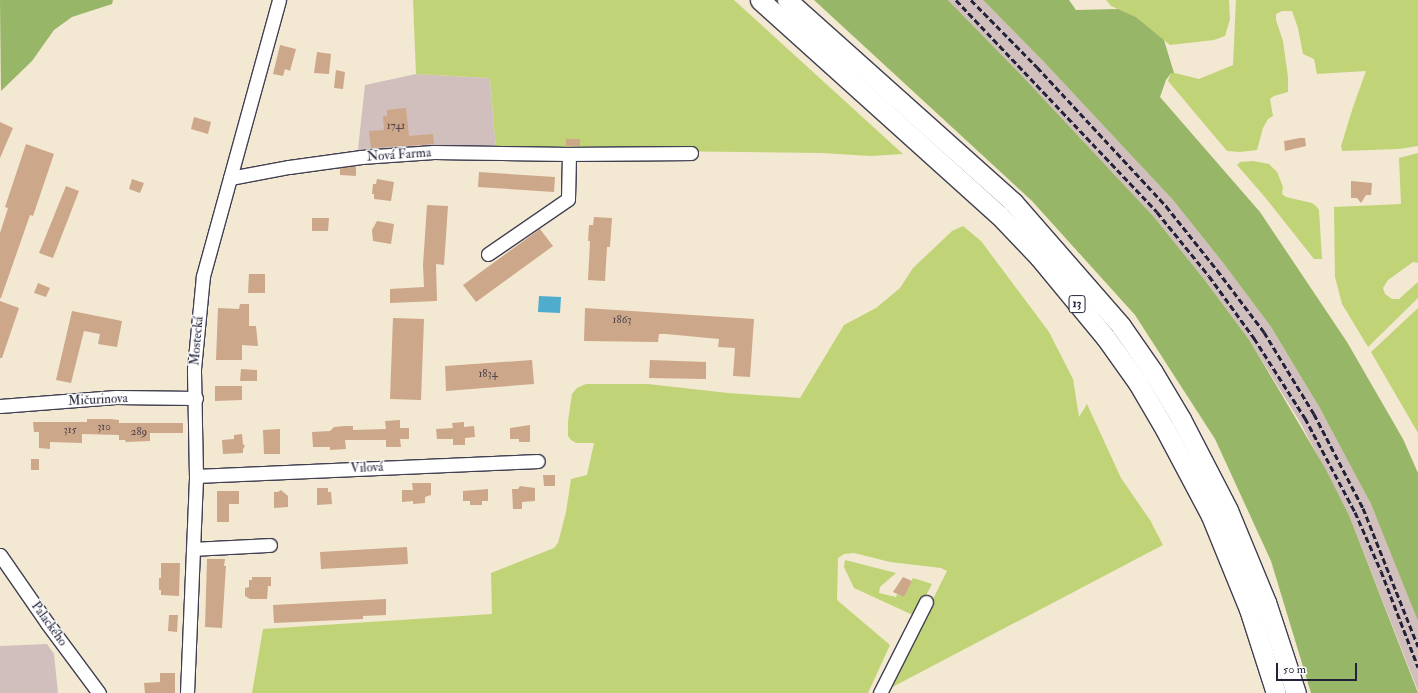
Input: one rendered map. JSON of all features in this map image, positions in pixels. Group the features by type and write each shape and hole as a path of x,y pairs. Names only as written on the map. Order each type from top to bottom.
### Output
{"highway":[{"name":"13","path":"760,0 999,215 1039,257 1106,338 1142,390 1211,516 1249,609 1276,693"},
{"name":"13","path":"787,0 1013,202 1121,326 1153,372 1181,419 1228,510 1266,602 1296,693"}],"street":[{"name":"Mostecká","path":"187,693 196,476 196,398 194,369 203,276 278,0"},
{"name":"Nová Farma","path":"230,178 289,167 390,155 434,152 569,154 691,153"},
{"path":"488,254 568,199 569,154"},
{"name":"Mičurinova","path":"0,406 116,398 196,398"},
{"name":"Vilová","path":"196,476 538,461"},
{"path":"193,549 270,545"},
{"name":"Palackého","path":"0,555 47,623 99,693"},
{"path":"880,693 926,602"}],"shaded area":[{"path":"948,0 983,0 1043,61 1173,200 1224,264 1271,327 1347,456 1371,504 1397,566 1418,621 1418,691 1349,515 1300,422 1250,341 1204,279 1154,217 1025,79"},
{"path":"416,74 490,78 496,149 359,154 358,149 365,85"},
{"path":"47,644 54,654 58,693 0,693 0,646"}],"green space":[{"path":"0,0 113,0 112,4 72,17 54,30 32,61 1,91"},
{"path":"413,0 734,0 903,154 871,156 821,153 496,149 490,78 416,74"},
{"path":"814,0 948,0 1025,79 1154,217 1204,279 1250,341 1325,468 1349,515 1418,693 1311,693 1271,561 1215,439 1135,315 1032,201"},
{"path":"983,0 1069,0 1076,10 1118,9 1136,17 1164,40 1174,73 1171,73 1166,80 1160,97 1260,212 1347,342 1403,439 1418,473 1418,621 1371,504 1321,410 1271,327 1224,264 1173,200 1043,61"},
{"path":"1106,0 1229,0 1230,19 1225,36 1214,40 1170,45 1136,17 1111,6"},
{"path":"1236,0 1418,0 1418,146 1399,149 1342,151 1341,146 1366,71 1317,74 1314,59 1303,54 1298,28 1292,11 1282,11 1276,14 1276,20 1283,41 1288,77 1288,92 1274,96 1270,99 1273,116 1268,119 1263,128 1257,150 1240,152 1227,151 1168,81 1171,72 1199,79 1233,65"},
{"path":"1418,153 1418,263 1413,262 1388,280 1383,288 1385,294 1392,299 1399,299 1418,282 1418,298 1368,347 1342,304 1335,277 1334,207 1401,204 1399,158"},
{"path":"1253,161 1269,164 1277,172 1283,187 1282,194 1286,197 1312,203 1319,210 1322,259 1314,259 1264,196 1237,165 1240,162"},
{"path":"963,226 981,241 1049,332 1073,379 1079,417 1087,404 1121,478 1150,520 1163,545 881,693 947,571 941,568 890,562 854,553 844,554 838,558 837,600 890,645 868,693 252,693 263,629 492,614 491,573 554,548 558,543 566,512 571,479 587,475 594,443 576,443 568,436 568,421 572,394 577,388 586,384 648,384 728,393 800,398 844,325 876,308 900,288 913,268 952,231"},
{"path":"1418,308 1418,433 1371,352"},
{"path":"845,560 896,573 880,587 879,593 896,597 897,594 904,597 913,578 932,584 915,616 854,588 844,567"}],"water":[{"path":"539,296 561,297 560,313 538,312"}],"building":[{"path":"280,45 296,49 290,71 285,69 283,76 273,74"},
{"path":"317,52 331,54 329,74 314,73"},
{"path":"336,70 345,72 343,89 334,88"},
{"path":"406,108 409,136 433,134 434,144 371,148 369,131 384,130 383,116 387,116 387,110"},
{"path":"194,117 211,122 208,134 191,129"},
{"path":"0,122 13,128 0,158"},
{"path":"1305,138 1306,146 1285,151 1284,141"},
{"path":"566,139 580,139 580,146 566,146"},
{"path":"26,144 54,154 33,216 30,215 0,298 0,233 8,208 5,207"},
{"path":"356,166 356,176 340,175 340,168"},
{"path":"479,172 555,177 554,192 478,187"},
{"path":"132,179 144,183 140,193 129,189"},
{"path":"377,179 394,182 391,201 374,199 374,194 372,194 373,184 376,184"},
{"path":"1351,181 1372,183 1371,195 1366,195 1361,203 1357,198 1351,198"},
{"path":"66,186 79,191 53,258 39,253"},
{"path":"427,205 448,206 444,265 436,264 437,301 390,303 390,289 424,287 423,265"},
{"path":"594,217 612,218 610,247 607,247 605,281 588,280 590,241 588,241 589,225 593,225"},
{"path":"312,218 329,218 328,231 312,231"},
{"path":"377,221 394,224 391,244 373,241 372,230"},
{"path":"540,229 553,246 476,302 463,285"},
{"path":"249,274 265,274 265,293 248,293"},
{"path":"38,283 50,288 46,297 34,293"},
{"path":"0,301 19,308 2,358 0,358"},
{"path":"240,304 249,304 249,326 256,326 258,346 242,345 242,360 216,360 218,308 239,309"},
{"path":"585,308 754,319 750,377 733,376 735,348 718,347 719,339 659,334 658,342 584,341"},
{"path":"72,311 122,321 117,347 98,344 100,334 84,331 71,383 56,380"},
{"path":"393,318 424,319 421,400 390,399"},
{"path":"532,360 534,384 446,391 445,366"},
{"path":"650,360 706,362 706,379 649,378"},
{"path":"241,369 257,370 257,381 240,381"},
{"path":"215,386 242,386 242,400 215,401"},
{"path":"87,419 119,420 119,423 183,423 183,433 150,433 150,441 126,442 125,440 119,440 119,435 82,434 82,443 50,442 50,449 39,448 39,432 34,432 33,422 87,422"},
{"path":"400,420 400,428 409,428 409,439 400,439 401,447 386,447 386,440 345,440 346,449 330,450 330,447 313,447 312,432 330,431 334,427 345,426 353,426 353,430 386,429 385,421"},
{"path":"464,422 464,427 474,426 475,437 465,438 465,445 453,445 453,439 437,439 436,429 453,428 452,423"},
{"path":"530,425 530,442 519,442 519,439 510,439 510,428"},
{"path":"280,429 280,454 264,454 263,430"},
{"path":"242,434 243,444 245,446 243,453 223,454 222,440 234,439 234,435"},
{"path":"31,459 39,459 39,470 31,470"},
{"path":"543,475 555,475 555,486 544,486"},
{"path":"412,483 431,483 431,495 425,497 425,503 413,504 413,501 402,502 402,490 413,490"},
{"path":"520,486 535,488 535,501 522,502 522,509 513,509 512,489 518,489"},
{"path":"317,488 328,488 328,492 331,492 332,504 317,505"},
{"path":"488,489 488,501 482,501 482,505 470,505 470,501 463,501 463,491"},
{"path":"281,490 288,496 288,507 274,508 274,492"},
{"path":"217,491 239,491 239,504 229,504 229,522 217,522"},
{"path":"407,547 408,564 321,569 320,552"},
{"path":"207,559 225,559 224,566 226,566 222,628 205,627"},
{"path":"161,563 180,563 179,596 161,595 161,590 159,590 159,578 161,578"},
{"path":"252,577 271,577 271,586 268,586 267,599 250,599 245,596 245,588 249,587 249,580 252,580"},
{"path":"903,577 912,581 904,597 893,592"},
{"path":"386,599 386,615 363,616 363,619 274,623 273,605"},
{"path":"169,615 178,615 177,632 168,631"},
{"path":"160,673 175,673 175,693 145,693 144,683 160,682"}],"railway":[{"path":"956,0 1157,212 1209,276 1254,338 1305,418 1355,512 1381,571 1418,667"},
{"path":"971,0 1037,67 1166,206 1264,332 1314,414 1363,508 1418,646"}]}
